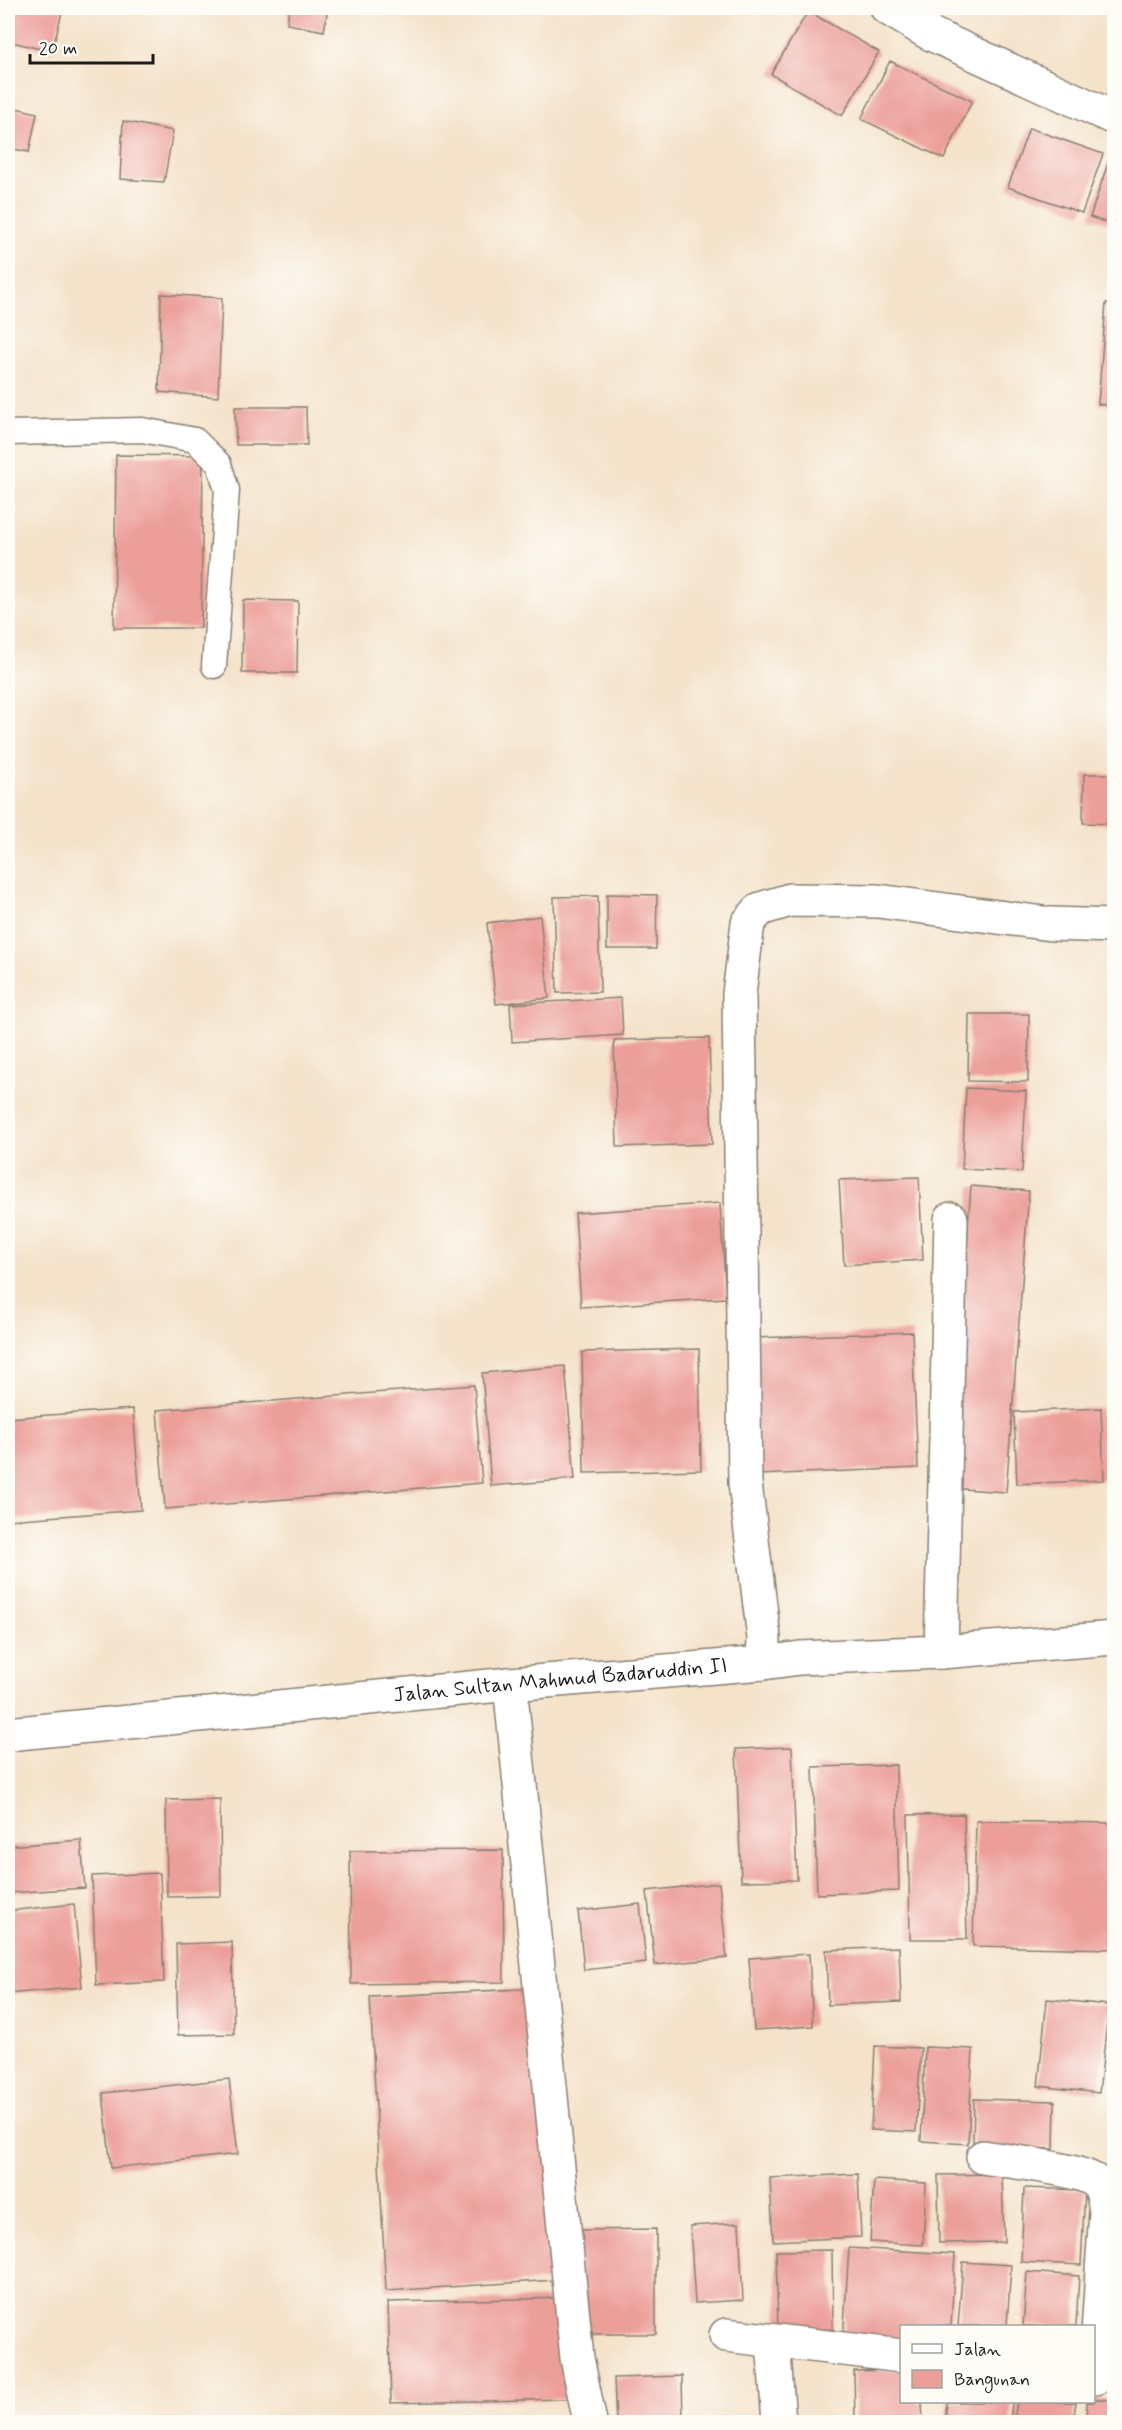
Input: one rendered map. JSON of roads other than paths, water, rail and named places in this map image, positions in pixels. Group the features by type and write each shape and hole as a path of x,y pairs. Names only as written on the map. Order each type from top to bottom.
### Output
{"main road":[{"path":"887,8 928,33 1114,118"},
{"path":"763,1663 764,1638 745,1483 739,994 748,923 760,909 790,900 878,901 1050,924 1114,926"},
{"path":"942,1652 951,1219"},
{"name":"Jalan Sultan Mahmud Badaruddin II","path":"8,1734 510,1684 800,1658 942,1652 1114,1638"},
{"path":"510,1684 578,2358 591,2422"},
{"path":"983,2157 1071,2172 1094,2181 1102,2191 1106,2211 1101,2379"},
{"path":"726,2335 900,2356"},
{"path":"773,2341 779,2422"}],"lane":[{"path":"8,434 142,430 195,440 219,464 227,490 214,666"}]}
